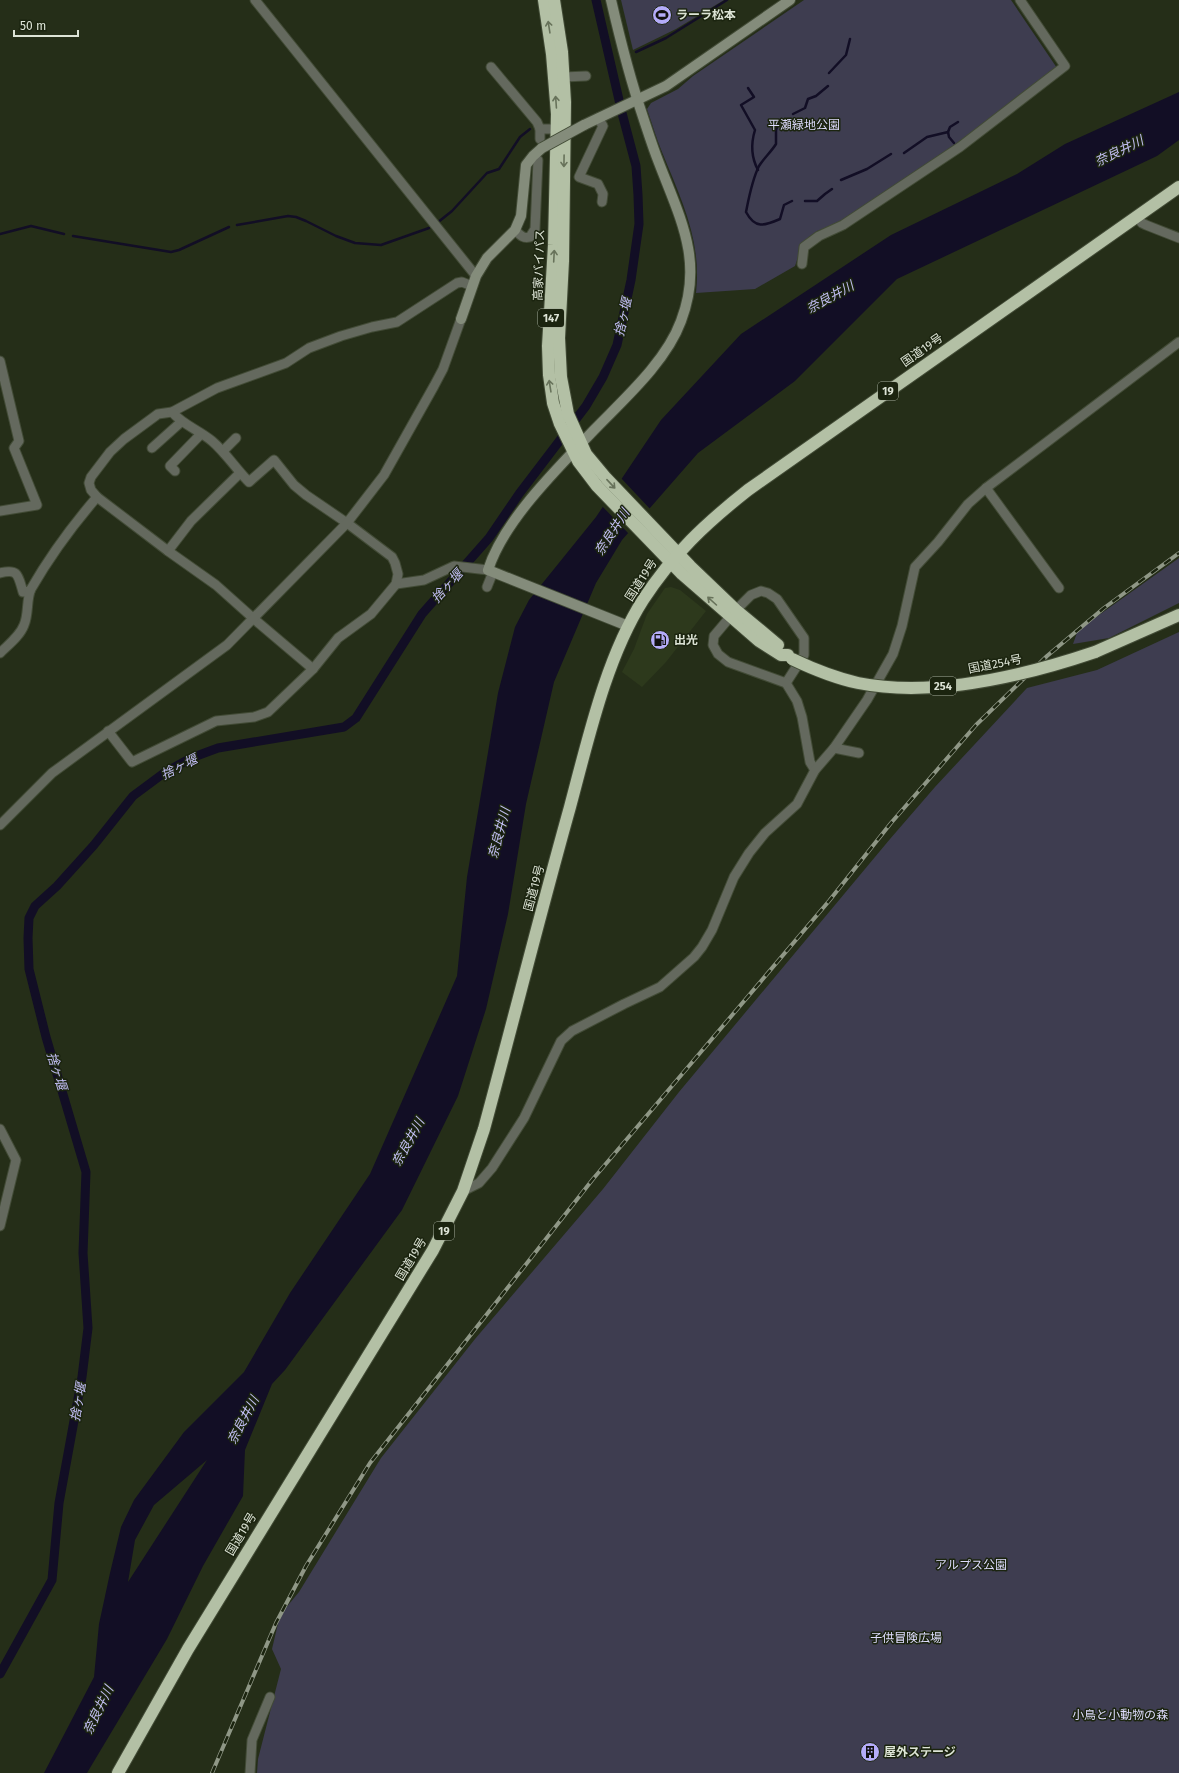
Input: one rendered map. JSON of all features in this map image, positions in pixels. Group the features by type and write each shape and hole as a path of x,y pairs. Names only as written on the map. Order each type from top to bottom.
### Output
{"highway":[{"name":"高家バイパス","path":"544,0 552,54 556,129 554,245 548,363 553,403 560,424 577,448 611,484 674,558"},
{"name":"高家バイパス","path":"554,0 562,52 566,102 563,253 558,338 561,377 568,414 577,448"},
{"name":"国道19号","path":"118,1773 188,1649 433,1250 463,1191 484,1129 585,749 608,676 628,626 643,601 674,558 688,542 712,518 748,490 1179,187"},
{"name":"国道254号","path":"674,558 733,613 759,641 781,655 790,657 814,669 858,683 882,686 944,686 996,679 1041,669 1095,652 1179,615"}],"street":[{"path":"255,0 476,276"},
{"path":"487,587 493,572 498,548 512,526 561,464 657,362 681,321 688,297 690,257 688,241 681,218 633,101 610,0"},
{"path":"0,825 52,773 227,645 347,523 384,475 443,369 476,276 487,258 515,230 521,216 526,166 541,144 666,86 790,0"},
{"path":"802,264 804,247 811,241 843,225 960,147 1064,66 1020,0"},
{"path":"491,67 536,122 540,129 541,144"},
{"path":"564,78 586,76"},
{"path":"598,118 603,126 579,177 598,184 603,194 602,202"},
{"path":"540,129 556,129"},
{"path":"515,230 521,237 526,238 530,237 535,229 538,160"},
{"path":"1137,217 1146,225 1179,238"},
{"path":"313,669 216,585 168,551 97,497 91,490 89,483 91,477 110,452 124,439 158,414 172,412 217,388 286,363 309,348 341,336 397,322 457,283 462,282 472,286"},
{"path":"463,1191 479,1183 492,1168 524,1118 561,1041 572,1031 660,987 694,957 712,930 734,877 749,853 765,833 797,804 815,770 834,748 867,700 893,654 902,626 915,566 942,537 968,504 986,488 1179,342"},
{"path":"0,362 19,441 14,448 37,505 0,512"},
{"path":"108,731 132,762 216,720 254,717 268,712 313,669 338,638 371,614 396,584 398,574 396,563 392,557 347,523 306,495 294,485 274,460 249,482 223,451 201,434 181,422 172,412"},
{"path":"152,448 181,422"},
{"path":"175,471 170,466 201,434"},
{"path":"223,451 236,438"},
{"path":"168,551 191,520 240,473"},
{"path":"986,488 1059,588"},
{"path":"0,653 18,635 25,625 30,591 68,531 97,497"},
{"path":"396,584 424,580 454,566 472,568 493,572 609,620 628,626"},
{"path":"0,573 10,570 15,572 19,576 23,592 30,591"},
{"path":"786,683 804,655 804,638 777,598 760,591 751,595 733,613 714,636 713,645 718,654 728,662 786,683 796,701 802,717 810,762 815,770"},
{"path":"834,748 859,753"},
{"path":"0,1129 16,1160 0,1226"},
{"path":"250,1773 252,1740 270,1697"}],"shaded area":[{"name":"出光","path":"671,587 680,590 706,611 666,662 642,687 622,672 634,649 647,614 665,588"}],"green space":[{"name":"ラーラ松本","path":"621,0 724,0 676,29 633,50"},
{"name":"平瀬緑地公園","path":"804,0 1011,0 1057,68 1015,98 966,139 849,219 817,231 809,237 801,248 795,266 755,289 696,293 696,255 693,237 683,203 647,109 651,103 678,89 693,76"},
{"path":"1179,558 1179,603 1109,638 1073,644 1078,630"},
{"path":"1179,632 1179,1773 257,1773 258,1759 281,1669 272,1649 280,1615 299,1592 381,1458 475,1339 603,1189 679,1092 890,839 935,787 1027,688 1097,670"}],"water":[{"name":"奈良井川","path":"1179,92 1179,140 1157,156 897,279 795,381 698,453 622,540 596,583 554,682 526,804 508,914 486,1009 458,1096 402,1210 285,1370 272,1384 245,1450 243,1496 203,1566 167,1639 87,1773 44,1773 94,1677 99,1624 110,1573 121,1527 134,1500 184,1432 244,1372 290,1293 370,1174 457,976 467,877 498,693 515,627 529,600 596,517 661,420 741,334 891,235 1017,174 1065,144","holes":["207,1460 128,1582 135,1540 154,1505"]}],"pier":[{"path":"620,477 651,510 630,535 601,505"}],"waterway":[{"name":"捨ヶ堰","path":"0,1674 52,1580 59,1503 82,1377 88,1328 83,1253 86,1172 46,1037 29,969 29,918 35,906 57,886 94,845 133,796 164,773 191,758 218,748 344,727 356,718 422,614 489,538 519,494 586,406 603,377 617,345 631,280 639,224 636,166 596,0"},
{"path":"636,52 666,38 727,0"},
{"path":"829,73 846,55 850,39"},
{"path":"793,114 805,108 808,99 816,96 828,86"},
{"path":"748,88 754,97 741,105 755,130 752,150 758,170"},
{"path":"779,121 776,130 776,144 759,166 751,189 746,212 756,224 765,224 780,219 784,205 792,201"},
{"path":"948,132 950,127 958,122"},
{"path":"437,223 452,211 487,173 499,169 520,137 530,129"},
{"path":"904,153 927,137 948,132 949,137 954,143"},
{"path":"841,180 867,169 891,154"},
{"path":"805,201 817,201 832,189"},
{"path":"237,225 288,216 296,217 336,236 355,243 381,245 429,228"},
{"path":"0,234 31,226 64,234"},
{"path":"73,236 171,252 179,250 229,227"}],"railway":[{"path":"212,1773 276,1623 306,1566 370,1463 593,1179 829,901 891,823 976,725 1047,656 1104,608 1179,553"}],"place":[{"name":"ラーラ松本","path":"662,15"},
{"name":"出光","path":"660,640"},
{"name":"屋外ステージ","path":"870,1752"}],"park label":[{"name":"アルプス公園","path":"971,1565"},
{"name":"子供冒険広場","path":"906,1638"},
{"name":"小鳥と小動物の森","path":"1120,1715"}]}
